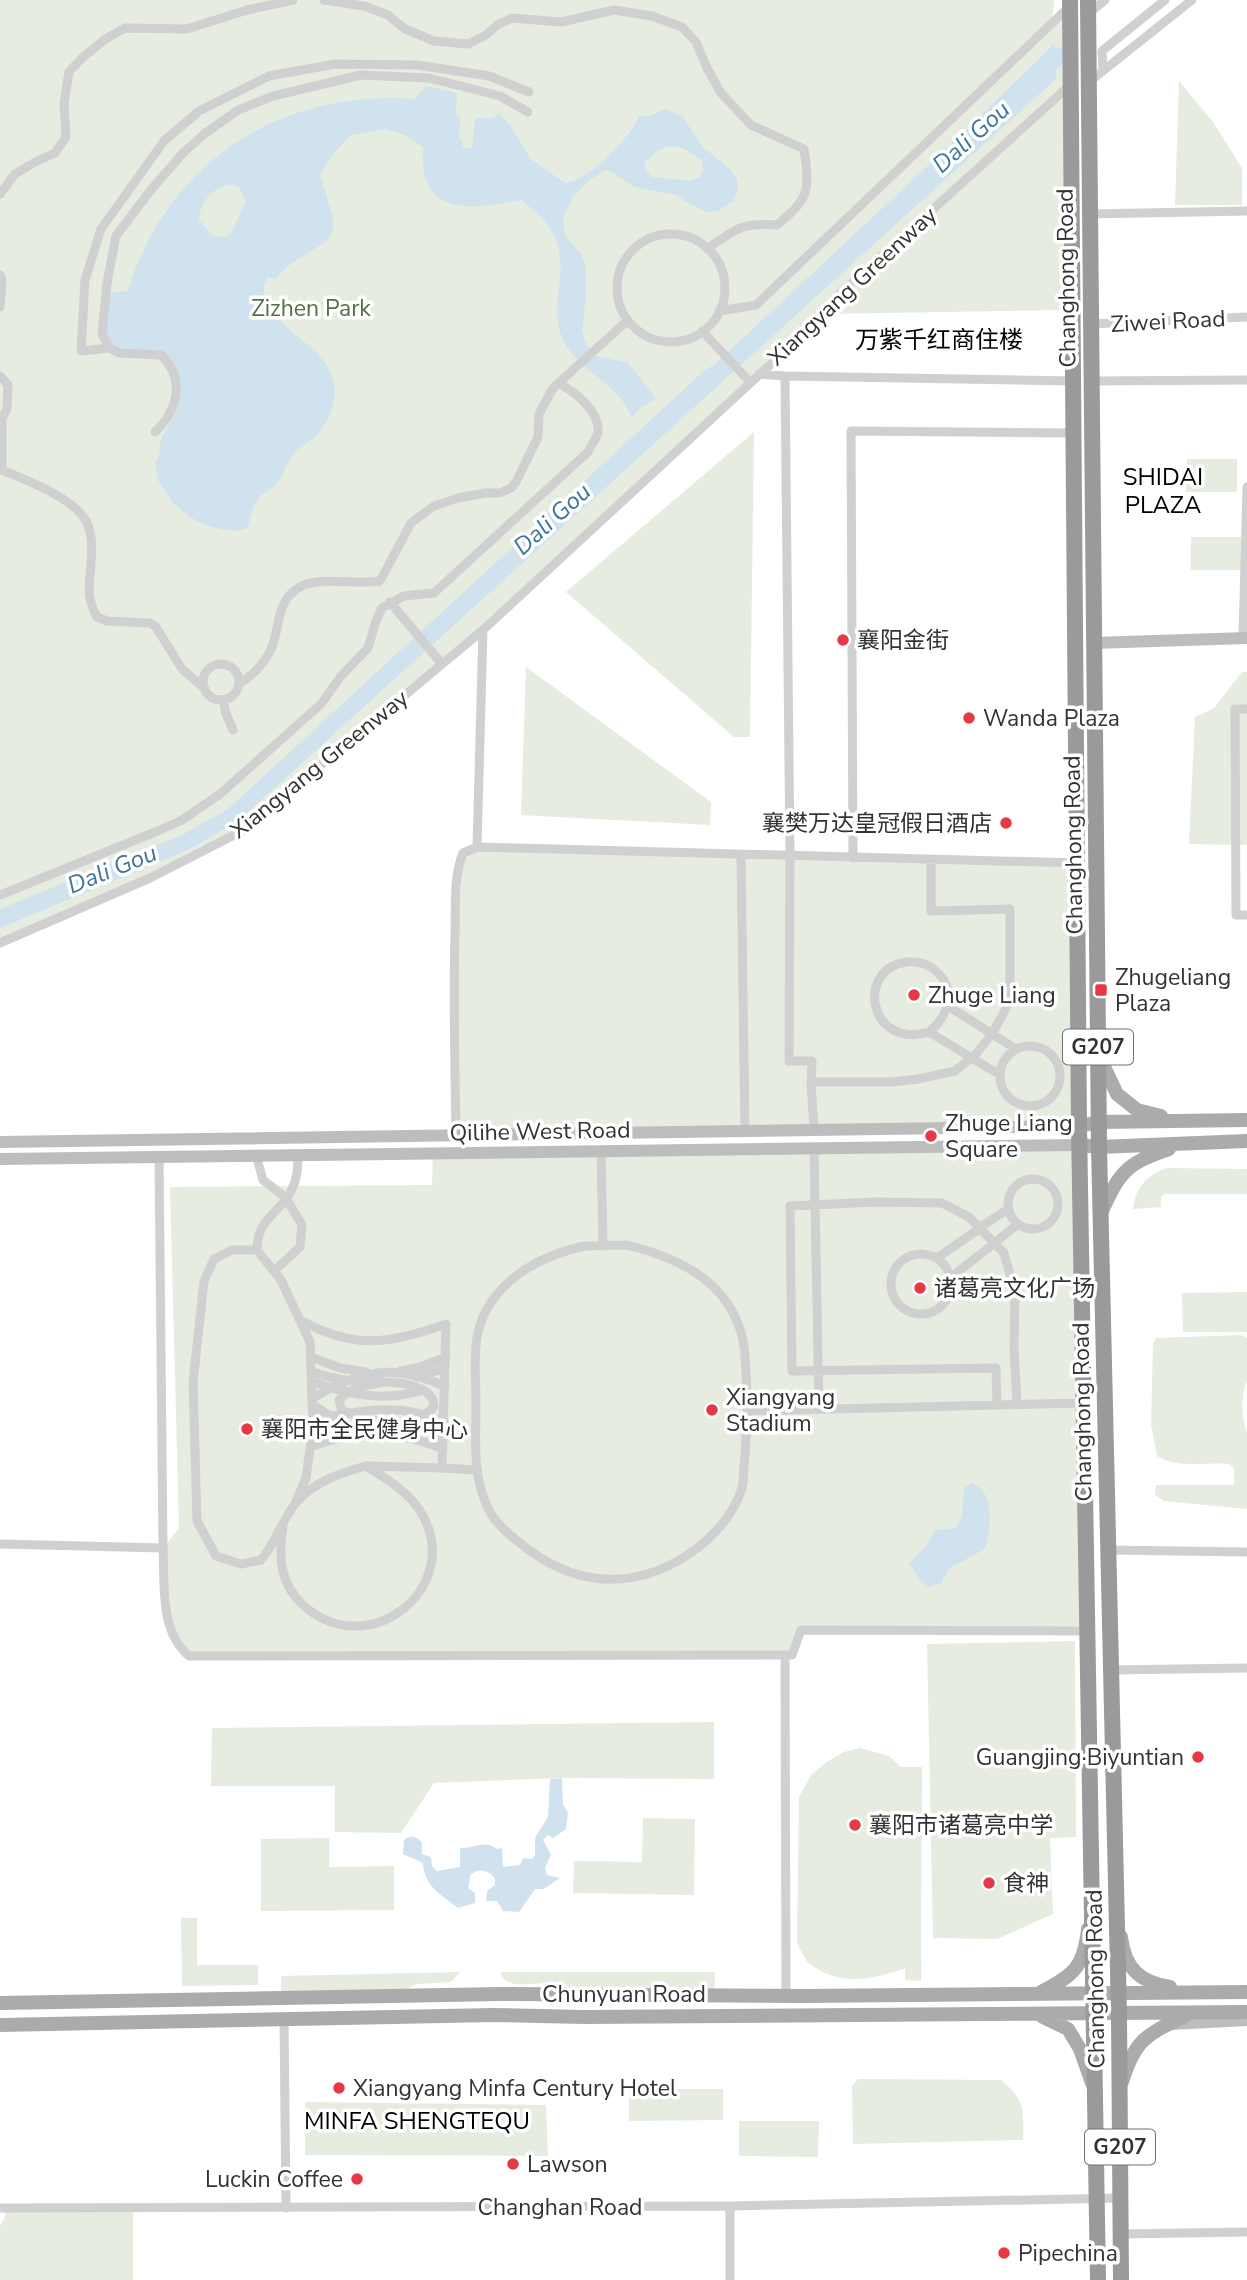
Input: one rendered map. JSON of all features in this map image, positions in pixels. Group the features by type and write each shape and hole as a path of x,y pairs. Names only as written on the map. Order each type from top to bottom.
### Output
{"highway":[{"name":"G207","path":"1070,9 1070,83"},
{"name":"G207","path":"1087,82 1088,11"},
{"name":"Changhong Road","path":"1087,82 1100,1214 1119,2014 1121,2280"},
{"name":"Changhong Road","path":"1070,83 1079,1126 1098,2280"}],"main road":[{"path":"1098,1054 1117,1094 1137,1110 1182,1121"},
{"path":"1079,1126 1099,1122 1247,1120"},
{"path":"1080,1145 1099,1147 1247,1141"},
{"path":"1100,1214 1117,1179 1141,1158 1183,1144"},
{"path":"1038,1993 1068,1978 1080,1962 1086,1943 1091,1896"},
{"path":"1116,1896 1122,1946 1134,1973 1155,1984 1196,1992"},
{"name":"Chunyuan Road","path":"0,2003 500,1994 786,1996 1247,1990"},
{"path":"1119,2090 1129,2056 1150,2033 1192,2012"},
{"name":"Chunyuan Road","path":"0,2025 494,2015 611,2017 1247,2012"},
{"path":"1038,2014 1068,2029 1080,2049 1094,2088"}],"street":[{"path":"0,194 15,174 55,153 66,137 64,104 69,72 107,38 125,28 187,29 247,10 293,0"},
{"path":"324,0 365,6 388,16 405,29 433,41 468,44 486,35 496,25 512,18 561,22 614,10 652,16 682,27 696,42 721,93 751,125 804,149 808,175 804,200 778,225 757,223 740,226 707,249"},
{"path":"1088,11 1105,0"},
{"path":"1102,71 1102,51 1165,0"},
{"path":"1087,82 1192,0"},
{"path":"719,311 756,305 1070,9"},
{"path":"155,432 172,411 177,396 176,378 160,355 122,354 110,348 81,351 85,280 101,229 164,141 199,111 269,76 335,64 417,65 489,76 530,92"},
{"path":"110,348 102,334 107,283 116,236 183,153 238,110 273,96 361,75 429,78 500,96 528,112"},
{"name":"Xiangyang Greenway","path":"0,943 150,878 243,831 441,662 483,630 749,381 823,316 833,300 1070,83"},
{"path":"1089,214 1247,211"},
{"path":"675,235 692,239 707,249 718,263 724,280 724,298 719,311 702,331 692,338 674,342 656,340 640,333 627,320 619,305 616,288 620,270 628,255 641,243 657,236 675,235"},
{"path":"0,275 0,307"},
{"name":"Ziwei Road","path":"1090,324 1247,317"},
{"path":"239,684 257,672 272,648 276,622 286,599 301,586 333,581 380,581 411,523 434,506 485,493 500,494 511,488 538,437 539,414 553,388 627,320"},
{"path":"702,331 749,381"},
{"path":"759,373 785,376 1073,380"},
{"path":"0,376 8,385 7,409 2,418 2,470 48,491 86,520 93,546 88,601 97,617 107,621 150,624 156,628 182,669 212,698 224,700 234,695 239,678 232,668 221,664 210,668 206,673 205,689"},
{"path":"785,376 790,857 789,1061 812,1060 814,1129"},
{"path":"1090,381 1247,380"},
{"path":"441,662 390,602 404,596 434,593 588,452 597,435 598,424 581,400 569,388 558,383"},
{"path":"853,858 851,431 1073,433"},
{"path":"1093,643 1245,638 1247,487"},
{"name":"Xiangyang Greenway","path":"0,895 182,820 220,794 321,704 341,676 368,648 382,608 390,602"},
{"path":"477,847 483,630"},
{"path":"224,700 233,730"},
{"path":"1247,709 1235,709 1236,915 1247,915"},
{"path":"456,1134 456,884 458,865 463,853 477,847 1077,863"},
{"path":"741,856 745,1130"},
{"path":"811,1082 891,1082 955,1071 972,1058 992,1034 1010,1002 1010,909 931,911 931,860"},
{"path":"902,962 923,963 942,977 949,993 948,1006 944,1017 929,1032 906,1035 887,1027 876,1009 874,997 879,980 893,966 902,962"},
{"path":"948,1006 1016,1049"},
{"path":"929,1032 1000,1075"},
{"path":"1031,1045 1040,1047 1054,1058 1060,1073 1058,1088 1054,1094 1037,1105 1022,1105 1007,1096 1000,1075 1004,1060 1016,1049 1031,1045"},
{"name":"Qilihe West Road","path":"3,1141 1079,1126"},
{"name":"Qilihe West Road","path":"2,1159 1080,1145"},
{"path":"814,1148 819,1409"},
{"path":"601,1151 603,1246"},
{"path":"257,1250 232,1250 214,1259 204,1281 193,1382 197,1521 216,1556 241,1564 261,1560 283,1527 306,1478 313,1420 310,1342 281,1280 257,1250 257,1236 286,1198 298,1175 298,1155"},
{"path":"256,1156 263,1180 286,1198 302,1225 300,1247 274,1271"},
{"path":"159,1157 163,1548 169,1630 179,1648 189,1656 792,1655 801,1630 1087,1631"},
{"path":"1025,1180 1039,1180 1051,1188 1058,1208 1051,1221 1032,1229 1018,1224 1008,1209 1009,1195 1025,1180"},
{"path":"997,1405 996,1368 792,1371 790,1206 876,1202 942,1203 969,1217 1004,1253 1015,1293 1017,1405"},
{"path":"937,1258 1008,1209"},
{"path":"951,1277 1018,1224"},
{"path":"627,1245 654,1252 698,1274 718,1289 734,1314 743,1340 747,1411 742,1488 718,1531 700,1546 674,1563 640,1577 608,1581 584,1577 556,1567 528,1550 506,1532 488,1510 476,1470 476,1344 484,1313 500,1289 525,1268 549,1257 582,1247 603,1246 627,1245"},
{"path":"914,1255 937,1258 951,1277 947,1300 935,1311 920,1315 898,1305 891,1291 891,1275 895,1268 900,1262 914,1255"},
{"path":"300,1320 326,1335 360,1341 403,1338 446,1325 442,1468"},
{"path":"311,1357 340,1368 373,1372 420,1367 446,1357"},
{"path":"391,1383 445,1368"},
{"path":"385,1371 443,1384"},
{"path":"313,1402 330,1388 346,1380 373,1372"},
{"path":"312,1377 391,1383 425,1390 434,1398 434,1406 423,1415 385,1422"},
{"path":"312,1377 330,1388 346,1393 387,1397 408,1395 443,1384"},
{"path":"373,1421 347,1413 339,1405 346,1393 363,1385 380,1383"},
{"path":"313,1402 346,1424 374,1434"},
{"path":"747,1411 1084,1403"},
{"path":"313,1420 347,1413 390,1410 442,1420"},
{"path":"386,1434 412,1430 442,1420"},
{"path":"312,1434 346,1424 373,1421 421,1427 443,1438"},
{"path":"310,1447 335,1438 386,1434 414,1437 443,1449"},
{"path":"295,1504 313,1488 337,1474 366,1466 476,1470"},
{"path":"283,1527 279,1551 283,1576 295,1598 313,1615 337,1625 362,1627 386,1621 407,1607 422,1587 430,1563 430,1538 422,1515 407,1495 366,1466"},
{"path":"0,1544 163,1548"},
{"path":"1108,1550 1247,1552"},
{"path":"785,1655 786,1996"},
{"path":"1111,1670 1247,1668"},
{"path":"1163,1986 1247,1990"},
{"path":"284,2019 286,2208"},
{"path":"1168,2025 1247,2020"},
{"name":"Changhan Road","path":"0,2208 730,2206 1121,2198"},
{"path":"730,2206 730,2280"},
{"path":"1121,2234 1247,2232"}],"green space":[{"name":"Zizhen Park","path":"0,0 1054,0 1051,31 1070,6 1069,310 824,314 483,630 242,831 0,943"},
{"path":"1179,81 1213,122 1242,168 1242,205 1175,205"},
{"path":"754,432 750,737 734,737 566,592"},
{"path":"1187,459 1237,459 1237,492 1186,492"},
{"path":"1191,537 1241,537 1241,570 1191,570"},
{"path":"526,667 711,802 710,825 521,815"},
{"path":"1242,672 1247,672 1247,845 1189,844 1195,717 1214,708"},
{"path":"477,847 1077,863 1079,1126 456,1134 454,979 463,853"},
{"path":"1080,1145 1087,1631 801,1630 792,1655 189,1656 169,1630 163,1548 179,1528 170,1187 432,1185 433,1149"},
{"path":"1167,1168 1247,1169 1247,1194 1165,1194 1161,1197 1161,1207 1133,1209 1143,1183 1153,1174"},
{"path":"1247,1292 1247,1332 1183,1332 1182,1293"},
{"path":"1241,1335 1247,1338 1247,1382 1242,1407 1247,1433 1247,1509 1164,1501 1155,1495 1156,1485 1230,1485 1234,1484 1234,1468 1229,1464 1174,1462 1157,1456 1151,1424 1153,1343 1156,1338"},
{"path":"1075,1641 1076,1837 1050,1838 1053,1914 997,1939 933,1938 927,1644"},
{"path":"714,1722 714,1779 562,1778 434,1783 401,1833 335,1832 335,1786 211,1786 212,1728"},
{"path":"860,1748 889,1756 901,1767 922,1767 921,1981 905,1980 905,1968 868,1978 830,1975 808,1962 797,1942 799,1797 811,1775 828,1761 844,1752"},
{"path":"643,1818 695,1819 694,1895 573,1893 574,1861 642,1862"},
{"path":"329,1838 329,1867 394,1866 394,1910 261,1911 261,1839"},
{"path":"181,1918 197,1918 197,1965 258,1965 258,1985 182,1986"},
{"path":"460,1972 451,1982 417,1984 393,1996 281,1998 281,1976"},
{"path":"500,1972 715,1972 714,1995 577,1994 566,1985 556,1983 510,1983"},
{"path":"858,2079 1001,2080 1019,2100 1023,2140 853,2144 852,2086"},
{"path":"629,2089 723,2089 723,2120 629,2121"},
{"path":"305,2102 546,2105 548,2156 305,2155"},
{"path":"739,2121 819,2121 818,2157 739,2156"},
{"path":"5,2208 133,2208 133,2280 0,2280 0,2226 5,2218"}],"water":[{"path":"1055,43 1056,79 237,822 188,850 0,928 0,909 182,835 228,809 705,370 714,365 961,135"},
{"path":"426,86 457,93 456,115 460,118 459,138 463,141 463,148 472,148 475,118 493,118 499,113 510,125 531,159 565,183 574,181 596,167 627,136 639,117 650,116 665,109 682,116 703,147 731,170 737,179 738,190 734,200 718,211 708,212 677,195 634,187 605,170 572,198 563,219 565,235 581,254 586,266 582,331 587,345 596,356 628,363 656,399 641,407 632,418 617,395 577,360 569,349 557,319 559,248 550,228 533,209 521,200 483,206 451,204 438,197 429,186 424,170 423,147 405,135 385,129 351,135 331,156 320,175 333,217 333,229 327,241 288,266 275,279 268,277 264,292 267,305 277,317 318,354 328,368 335,389 329,416 319,433 294,454 275,486 258,499 247,528 235,531 205,525 173,503 158,480 155,463 159,457 161,438 177,411 181,394 179,379 166,355 120,351 106,336 104,329 111,293 128,291 146,245 170,205 201,171 236,143 276,121 319,107 366,99 415,99","holes":["670,146 683,148 702,160 703,170 700,177 691,181 652,177 645,169 645,162 659,149","230,184 239,187 246,202 231,233 225,237 213,236 199,220 202,207 213,192"]},
{"path":"973,1483 986,1496 990,1511 985,1549 948,1569 943,1582 929,1587 921,1581 909,1563 924,1548 936,1530 955,1528 962,1517 964,1488"},
{"path":"562,1778 563,1804 568,1813 566,1829 553,1838 548,1835 543,1840 551,1855 545,1868 547,1875 560,1878 544,1889 535,1889 519,1912 503,1911 497,1901 486,1901 487,1891 495,1885 495,1879 487,1872 481,1871 471,1874 468,1888 475,1893 475,1903 458,1908 430,1884 423,1863 403,1854 404,1840 413,1837 422,1842 422,1854 431,1857 432,1866 437,1871 460,1867 460,1848 483,1845 502,1848 503,1867 520,1865 523,1858 532,1859 535,1855 535,1838 548,1817 550,1779"}],"waterway":[{"name":"Dali Gou","path":"1040,72 1061,55"}],"place":[{"name":"襄阳金街","path":"843,640"},
{"name":"Wanda Plaza","path":"969,718"},
{"name":"襄樊万达皇冠假日酒店","path":"1006,823"},
{"name":"Zhugeliang Plaza","path":"1101,990"},
{"name":"Zhuge Liang","path":"914,995"},
{"name":"Zhuge Liang Square","path":"931,1136"},
{"name":"诸葛亮文化广场","path":"920,1288"},
{"name":"Xiangyang Stadium","path":"712,1410"},
{"name":"襄阳市全民健身中心","path":"247,1429"},
{"name":"Guangjing·Biyuntian","path":"1198,1757"},
{"name":"襄阳市诸葛亮中学","path":"855,1825"},
{"name":"食神","path":"989,1883"},
{"name":"Xiangyang Minfa Century Hotel","path":"339,2088"},
{"name":"Lawson","path":"513,2164"},
{"name":"Luckin Coffee","path":"357,2179"},
{"name":"Pipechina","path":"1004,2253"}],"district":[{"name":"万紫千红商住楼","path":"939,340"},
{"name":"SHIDAI PLAZA","path":"1163,491"},
{"name":"MINFA SHENGTEQU","path":"417,2121"}]}
